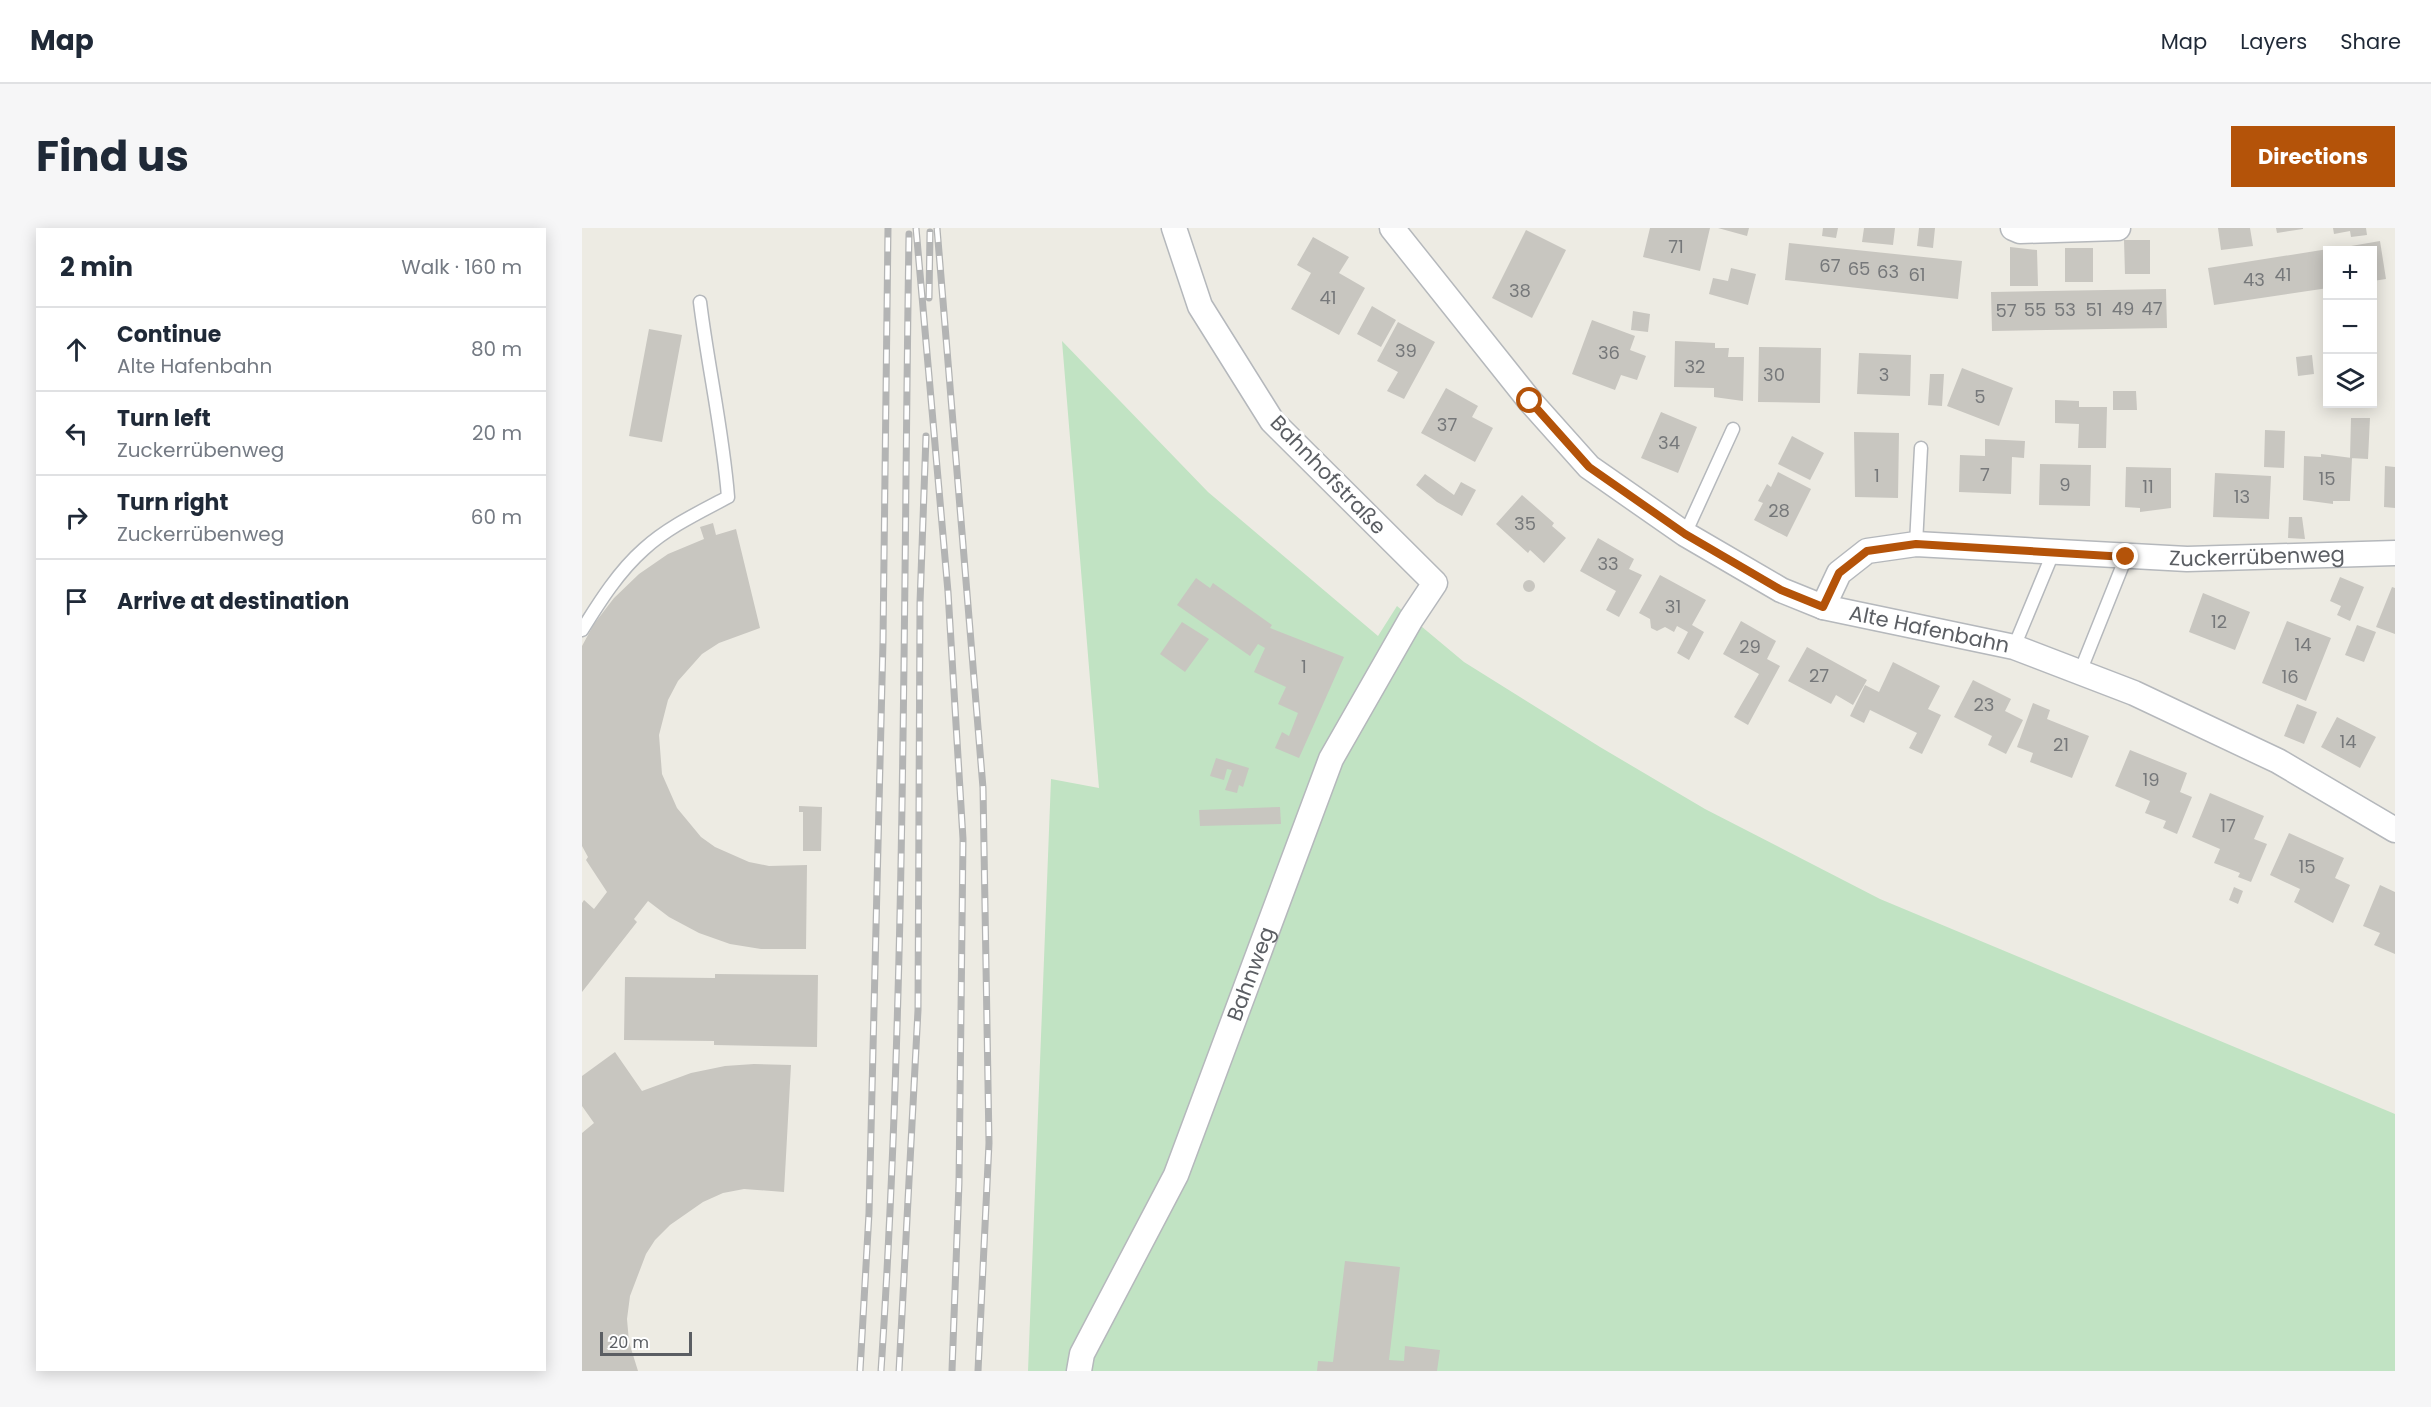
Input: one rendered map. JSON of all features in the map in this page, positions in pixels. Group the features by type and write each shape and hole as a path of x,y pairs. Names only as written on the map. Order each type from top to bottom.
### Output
{"street":[{"name":"Bahnhofstraße","path":"1174,228 1200,306 1272,421 1435,583"},
{"name":"Alte Hafenbahn","path":"1392,228 1530,401 1589,467 1685,534 1781,590 1823,607 2014,647 2134,693 2278,761 2395,830"},
{"path":"2013,228 2020,231 2118,228"},
{"name":"Zuckerrübenweg","path":"1823,607 1839,573 1867,551 1916,544 2053,554 2187,559 2395,552"},
{"name":"Bahnweg","path":"1079,1371 1082,1354 1176,1175 1331,759 1411,619 1435,583"}],"lane":[{"path":"582,630 626,567 646,547 688,519 728,497 724,444 709,373 700,302"},
{"path":"1685,534 1733,429"},
{"path":"1916,544 1921,448"},
{"path":"2014,647 2053,554"},
{"path":"2080,672 2126,557"}],"green space":[{"path":"1062,341 1208,492 1378,636 1397,606 1464,662 1600,747 1705,809 1880,899 2395,1114 2395,1371 1028,1371 1051,779 1099,788"}],"building":[{"path":"1650,228 1710,228 1700,271 1643,257"},
{"path":"1718,228 1749,228 1747,236"},
{"path":"1823,228 1838,228 1836,238 1822,236"},
{"path":"1864,228 1895,228 1893,245 1862,242"},
{"path":"1919,228 1935,228 1933,248 1917,246"},
{"path":"2218,228 2250,228 2253,246 2221,250"},
{"path":"2276,228 2303,228 2303,229 2277,233"},
{"path":"2333,228 2366,228 2367,235 2351,237 2350,231 2334,234"},
{"path":"1526,230 1566,250 1532,318 1492,298"},
{"path":"1313,237 1349,257 1339,273 1365,288 1339,335 1291,309 1311,273 1297,265"},
{"path":"2124,240 2150,240 2150,274 2125,274"},
{"path":"2380,241 2386,279 2377,280 2377,246 2351,246"},
{"path":"1789,243 1962,261 1958,299 1785,280"},
{"path":"2010,247 2037,250 2038,286 2010,286"},
{"path":"2065,248 2093,248 2093,282 2065,282"},
{"path":"2323,250 2323,289 2214,305 2208,268"},
{"path":"1731,268 1756,274 1748,305 1709,294 1713,278 1728,281"},
{"path":"2166,289 2167,328 1992,331 1991,292"},
{"path":"1372,306 1396,320 1381,347 1357,334"},
{"path":"1633,311 1650,314 1648,332 1631,330"},
{"path":"1592,320 1635,336 1630,350 1646,356 1637,380 1621,375 1615,390 1572,374"},
{"path":"1398,322 1435,342 1404,399 1387,391 1398,372 1377,361"},
{"path":"649,329 682,335 662,442 629,436"},
{"path":"1675,341 1715,343 1715,348 1729,348 1728,357 1744,357 1743,401 1714,397 1714,388 1674,387"},
{"path":"1759,347 1821,348 1820,403 1758,402"},
{"path":"1859,353 1911,355 1910,396 1857,394"},
{"path":"2312,355 2314,374 2298,376 2296,357"},
{"path":"1962,368 2013,388 1999,426 1947,406"},
{"path":"1930,374 1944,374 1942,406 1928,405"},
{"path":"1446,388 1478,406 1472,417 1493,428 1475,462 1421,433"},
{"path":"2113,391 2136,391 2137,410 2113,410"},
{"path":"2055,400 2079,401 2079,407 2107,407 2106,448 2078,448 2079,424 2055,423"},
{"path":"1661,412 1697,427 1678,473 1641,458"},
{"path":"2351,418 2370,418 2368,459 2350,458"},
{"path":"2265,430 2285,431 2284,468 2264,467"},
{"path":"1854,432 1899,433 1898,498 1855,497"},
{"path":"1792,436 1824,453 1810,480 1778,464"},
{"path":"1985,439 2025,441 2024,458 2012,457 2011,494 1959,492 1960,455 1985,456"},
{"path":"2321,454 2352,458 2350,501 2333,501 2333,504 2303,500 2304,456 2321,457"},
{"path":"2040,464 2091,465 2090,506 2039,505"},
{"path":"2385,466 2395,467 2395,508 2384,507"},
{"path":"2126,467 2171,468 2171,508 2140,512 2140,508 2125,507"},
{"path":"1778,472 1811,489 1787,537 1754,520 1763,503 1758,501 1767,484 1771,487"},
{"path":"2215,473 2271,476 2269,519 2213,517"},
{"path":"1425,474 1454,495 1461,482 1476,490 1462,516 1437,502 1416,485"},
{"path":"1522,495 1554,523 1552,526 1566,538 1544,563 1530,550 1528,553 1496,524"},
{"path":"2289,517 2302,517 2305,539 2288,538"},
{"path":"713,523 716,535 736,529 760,628 719,643 702,654 678,681 668,700 659,735 662,774 677,808 701,837 715,847 749,862 769,866 807,865 806,949 761,949 730,944 699,933 669,917 648,901 634,919 637,922 582,992 582,903 584,900 594,909 607,892 586,860 588,857 582,846 582,646 594,624 614,598 639,574 668,554 704,539 700,527"},
{"path":"1598,538 1634,559 1629,569 1642,575 1619,617 1606,610 1616,591 1580,571"},
{"path":"1660,575 1706,600 1692,625 1704,632 1689,660 1677,653 1688,632 1677,626 1674,632 1665,627 1657,631 1651,628 1650,619 1639,613"},
{"path":"2340,577 2364,587 2350,621 2337,615 2341,606 2330,601"},
{"path":"1196,578 1210,588 1213,583 1272,625 1270,628 1344,657 1299,758 1275,748 1282,732 1289,736 1298,713 1278,704 1286,687 1254,672 1265,648 1258,644 1250,656 1177,605"},
{"path":"1531,580 1535,586 1531,592 1527,592 1523,584"},
{"path":"2392,587 2395,588 2395,634 2376,627"},
{"path":"2203,593 2250,612 2235,650 2189,632"},
{"path":"1741,621 1776,641 1767,659 1780,666 1748,725 1734,717 1759,674 1723,654"},
{"path":"2287,621 2331,638 2306,701 2262,683"},
{"path":"1182,622 1209,639 1185,672 1160,654"},
{"path":"2357,625 2376,632 2364,662 2345,655"},
{"path":"1807,647 1867,680 1853,705 1836,695 1831,704 1788,681"},
{"path":"1893,662 1940,686 1928,709 1941,715 1922,754 1909,748 1917,733 1870,710 1864,723 1850,716 1865,685 1879,692"},
{"path":"1973,680 2011,699 2005,711 2023,720 2006,754 1988,745 1992,736 1954,717"},
{"path":"2033,703 2050,710 2047,719 2089,736 2072,778 2030,762 2033,753 2017,747"},
{"path":"2297,704 2317,712 2304,744 2284,736"},
{"path":"2337,717 2376,737 2360,768 2321,747"},
{"path":"2130,750 2187,773 2180,792 2192,797 2177,834 2163,828 2166,821 2145,813 2150,801 2115,786"},
{"path":"1216,758 1249,768 1243,787 1239,785 1237,793 1225,790 1232,770 1227,769 1224,780 1210,776"},
{"path":"2210,793 2264,816 2254,839 2267,844 2251,882 2238,877 2240,873 2214,863 2220,849 2192,837"},
{"path":"799,806 822,807 821,851 803,851 803,812 799,812"},
{"path":"1280,807 1281,824 1200,826 1199,810"},
{"path":"2289,833 2344,858 2335,878 2350,885 2333,923 2294,902 2300,889 2270,875"},
{"path":"2380,885 2395,892 2395,954 2374,945 2380,933 2363,926"},
{"path":"2234,887 2243,891 2238,904 2229,900"},
{"path":"715,974 818,975 817,1047 714,1045 714,1041 624,1040 625,977 715,978"},
{"path":"615,1052 642,1091 691,1073 725,1066 791,1065 784,1192 744,1189 723,1193 703,1202 670,1225 655,1240 646,1254 630,1296 627,1319 629,1342 638,1371 582,1371 582,1133 594,1123 582,1106 582,1076"},
{"path":"1345,1261 1400,1267 1389,1360 1404,1361 1405,1346 1440,1350 1437,1371 1317,1371 1318,1361 1333,1362"}],"railway":[{"path":"860,1371 869,1213 883,641 888,228"},
{"path":"916,228 948,592 963,839 959,1183 952,1371"},
{"path":"937,228 983,788 989,1143 978,1371"},
{"path":"929,298 930,232"},
{"path":"881,1371 889,1229 899,945 909,234"},
{"path":"899,1371 918,1010 920,603 926,436"}],"route":[{"path":"1530,401 1589,467 1685,534 1781,590 1823,607 1839,573 1867,551 1916,544 2126,557"}]}
